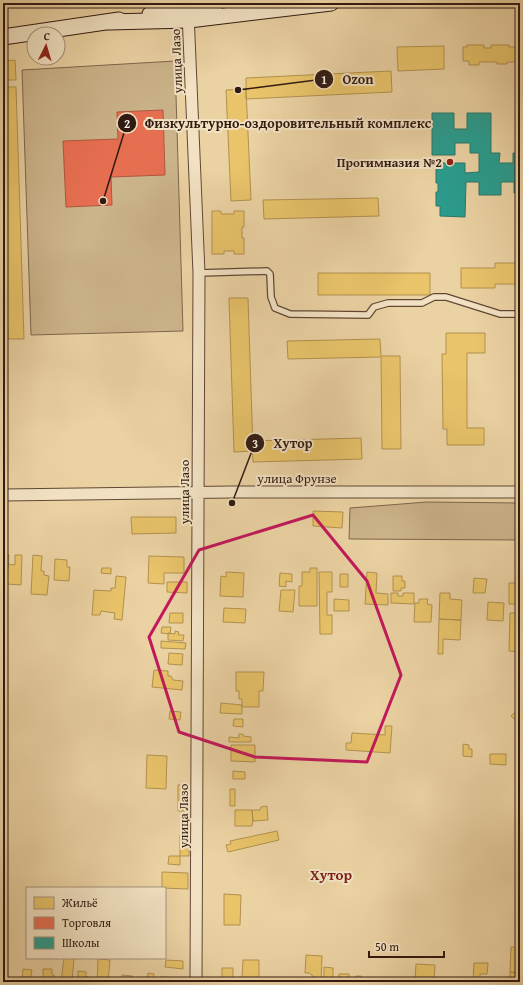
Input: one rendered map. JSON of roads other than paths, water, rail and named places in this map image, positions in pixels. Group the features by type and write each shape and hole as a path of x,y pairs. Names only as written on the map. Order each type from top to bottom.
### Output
{"street":[{"path":"3,36 187,10 216,3"},
{"path":"187,10 331,3"},
{"name":"улица Лазо","path":"187,10 199,272 196,982"},
{"name":"улица Фрунзе","path":"3,495 520,492"}],"lane":[{"path":"199,272 267,271 270,274 271,297 275,308 290,314 368,315 374,307 388,303 422,303 434,297 446,298 500,314 520,314"}],"place":[{"name":"Ozon","path":"238,90"},
{"name":"Прогимназия №2","path":"450,162"},
{"name":"Физкультурно-оздоровительный комплекс","path":"103,201"},
{"name":"Хутор","path":"232,503"}],"district":[{"name":"Хутор","path":"331,875"}]}
